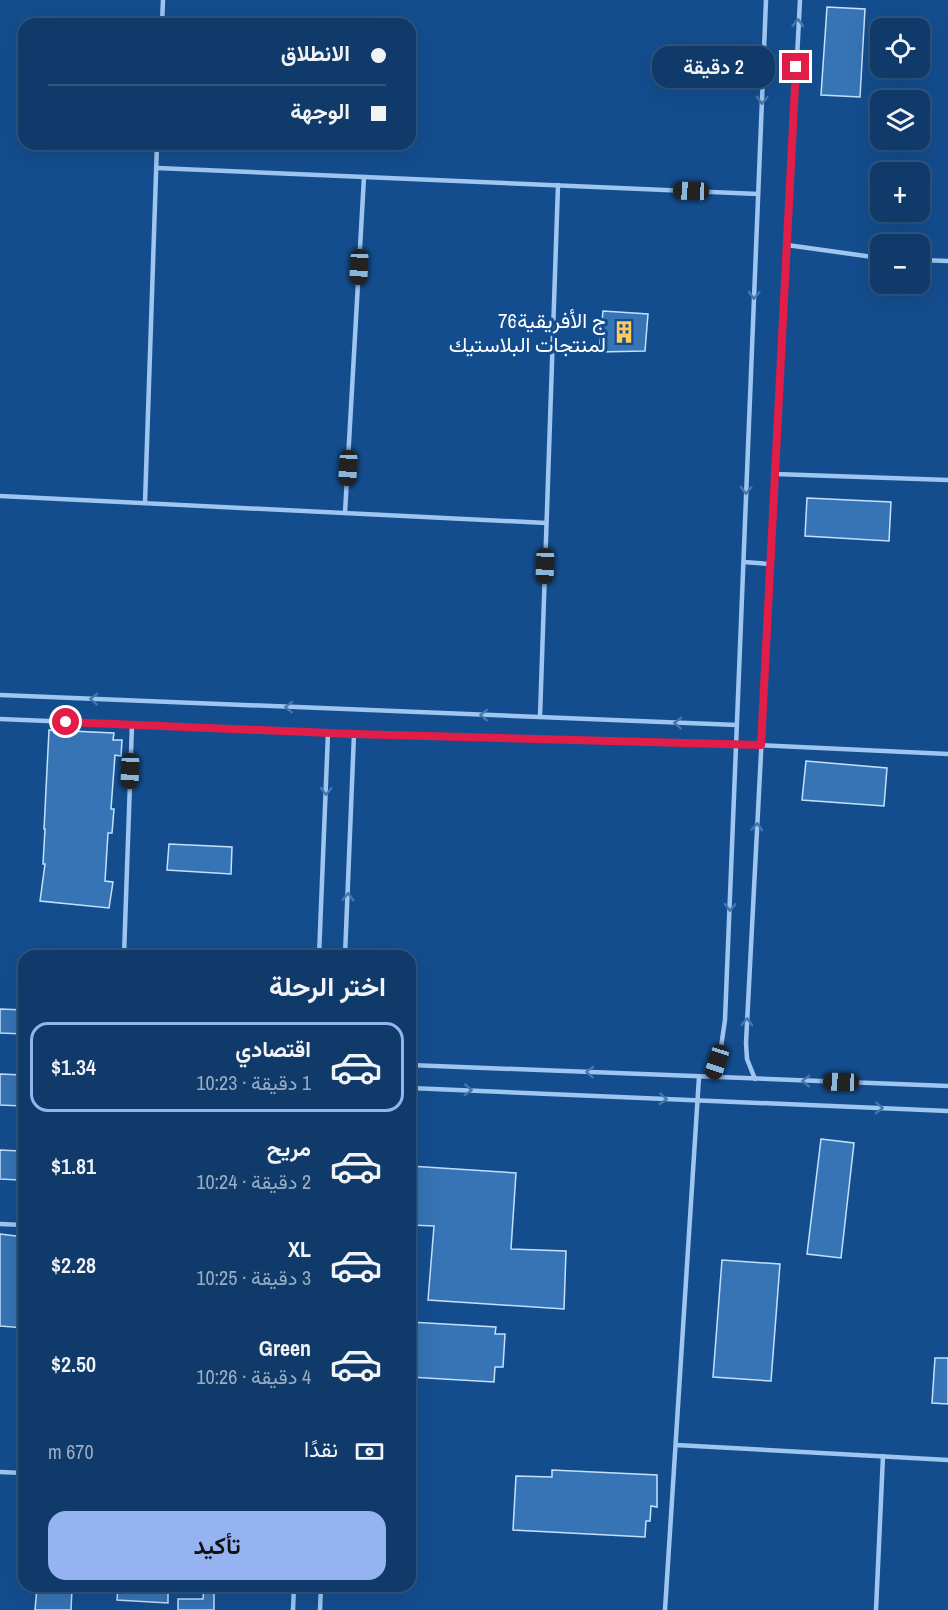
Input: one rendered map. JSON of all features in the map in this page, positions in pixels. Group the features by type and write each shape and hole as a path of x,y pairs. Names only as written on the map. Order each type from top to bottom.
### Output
{"lane":[{"path":"162,0 162,18"},
{"path":"712,1077 721,1047 725,1020 766,0"},
{"path":"755,1079 747,1059 746,1043 800,0"},
{"path":"145,503 157,150"},
{"path":"157,168 758,194"},
{"path":"345,513 364,177"},
{"path":"540,717 558,185"},
{"path":"787,245 870,257"},
{"path":"930,260 948,261"},
{"path":"775,474 948,480"},
{"path":"0,496 546,523"},
{"path":"744,562 770,564"},
{"path":"0,695 737,725"},
{"path":"0,719 354,734 736,744 948,754"},
{"path":"124,950 132,724"},
{"path":"319,950 328,733"},
{"path":"345,950 354,734"},
{"path":"416,1065 948,1086"},
{"path":"665,1610 699,1077"},
{"path":"416,1088 948,1111"},
{"path":"0,1224 18,1225"},
{"path":"676,1445 948,1460"},
{"path":"876,1610 883,1456"},
{"path":"0,1472 18,1473"},
{"path":"293,1610 294,1592"},
{"path":"320,1610 321,1592"}],"building":[{"path":"827,7 865,9 860,97 821,95"},
{"name":"76ج الأفريقية لمنتجات البلاستيك","path":"603,311 648,314 645,351 599,352"},
{"path":"807,498 891,502 889,541 805,536"},
{"path":"49,730 114,733 113,740 122,740 121,756 115,755 111,809 114,809 112,833 108,833 105,881 113,882 109,908 40,901 45,864 43,864 44,829"},
{"path":"806,761 887,768 884,806 802,800"},
{"path":"169,844 232,847 231,874 167,870"},
{"path":"0,1009 18,1010 18,1034 0,1033"},
{"path":"0,1074 18,1075 18,1106 0,1105"},
{"path":"821,1139 854,1143 841,1258 807,1254"},
{"path":"0,1150 18,1151 18,1180 0,1179"},
{"path":"416,1166 516,1173 511,1249 566,1251 564,1309 428,1300 434,1226 416,1225"},
{"path":"0,1234 18,1236 18,1328 0,1326"},
{"path":"722,1260 780,1264 771,1381 713,1377"},
{"path":"416,1322 496,1327 495,1334 505,1334 503,1367 495,1367 494,1382 416,1377"},
{"path":"935,1358 948,1358 948,1404 932,1403"},
{"path":"552,1470 657,1475 657,1507 651,1506 650,1521 646,1521 645,1537 513,1530 516,1476 552,1477"},
{"path":"37,1592 72,1592 71,1610 35,1610"},
{"path":"118,1592 168,1592 168,1603 117,1600"},
{"path":"204,1592 214,1592 214,1610 178,1610 178,1599 203,1599"}],"place":[{"name":"76ج الأفريقية لمنتجات البلاستيك","path":"624,332"}],"route":[{"path":"66,722 354,734 761,745 796,67"}]}
